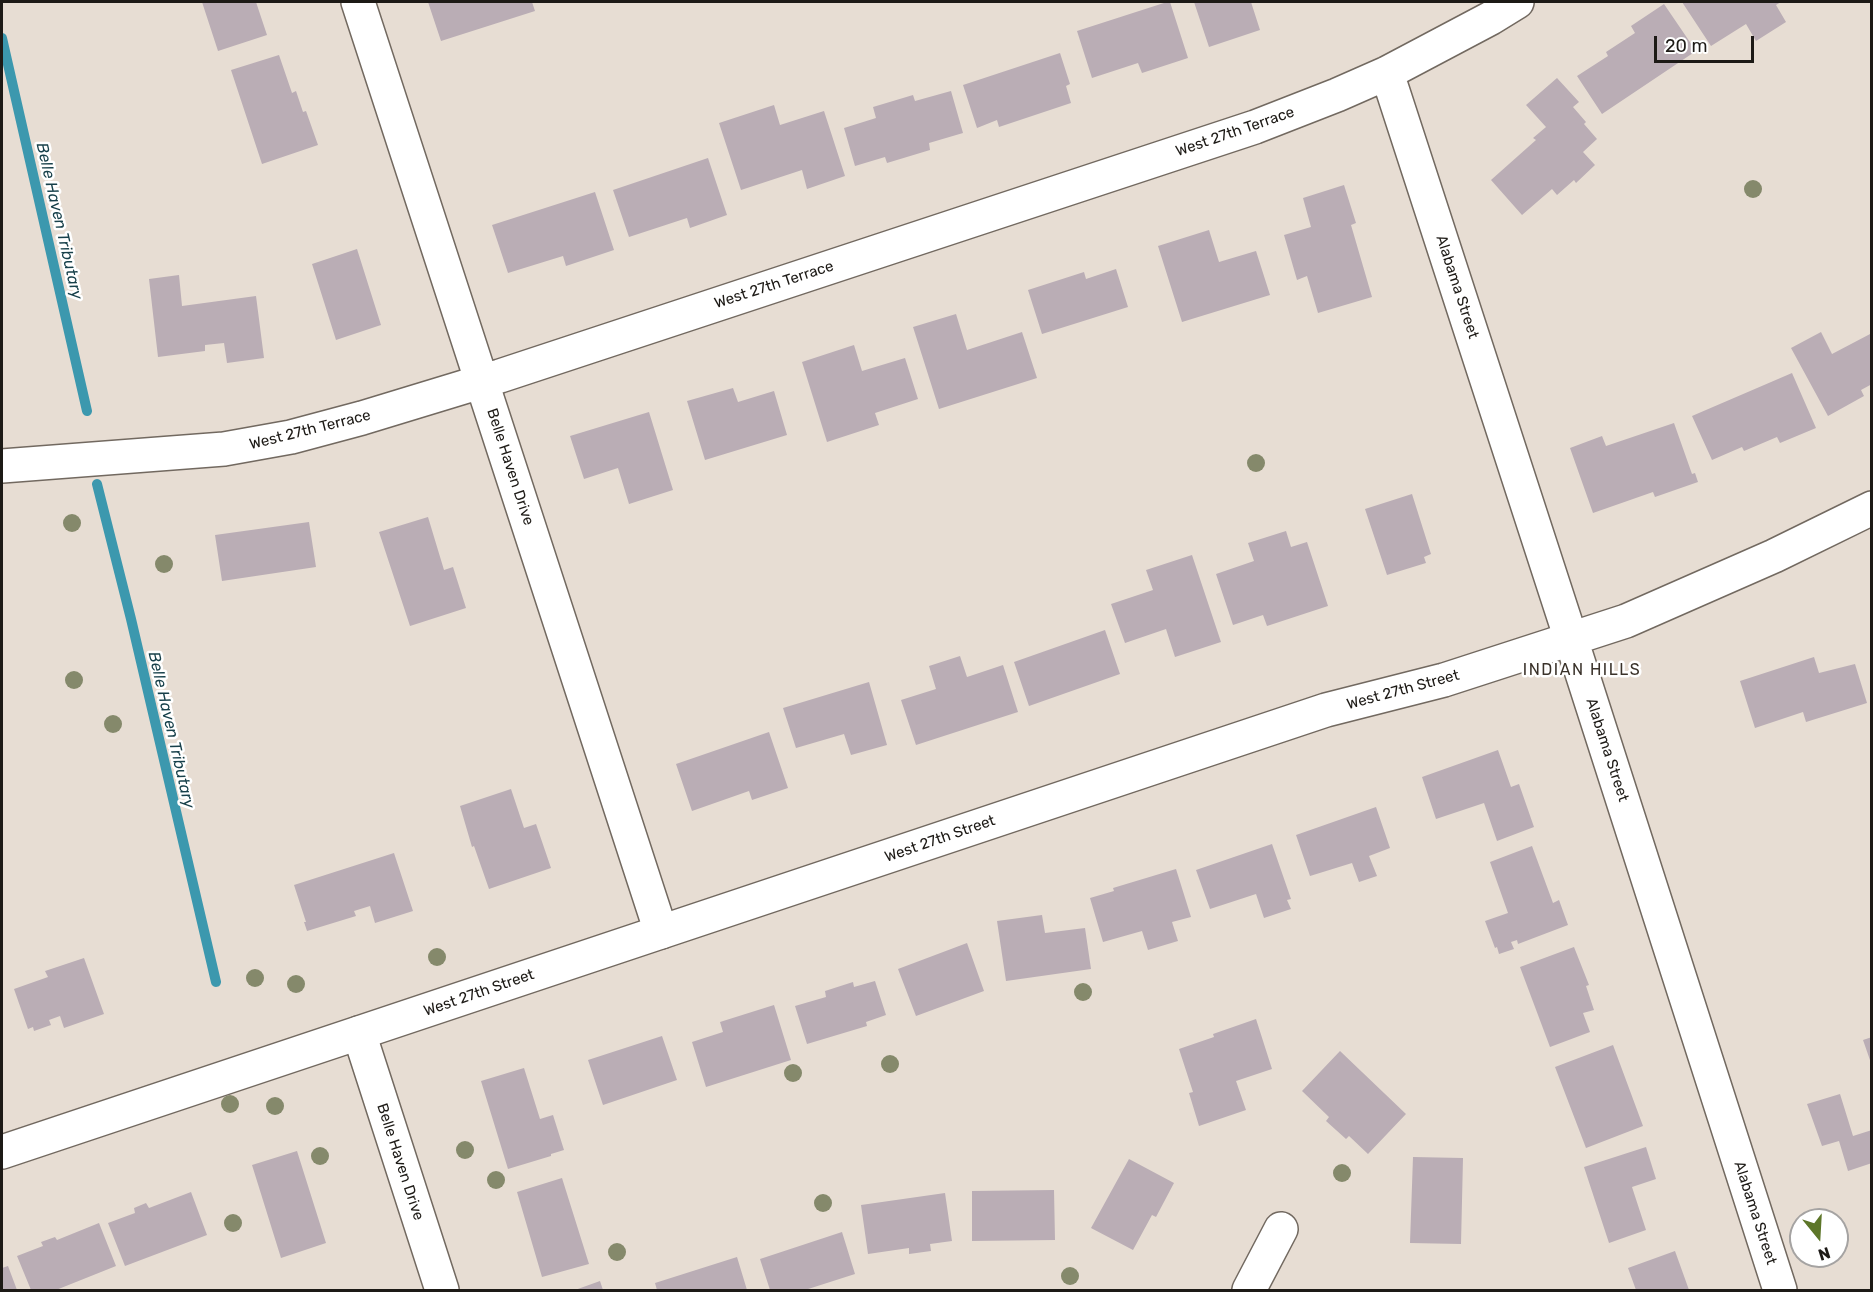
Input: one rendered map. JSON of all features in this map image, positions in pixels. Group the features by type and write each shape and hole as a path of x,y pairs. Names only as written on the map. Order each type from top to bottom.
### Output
{"street":[{"name":"Belle Haven Drive","path":"358,2 661,932"},
{"name":"West 27th Terrace","path":"2,466 224,449 291,438 482,381 1255,127 1387,73 1517,2"},
{"name":"Alabama Street","path":"1387,73 1780,1290"},
{"name":"West 27th Street","path":"2,1152 1326,710 1444,680 1571,639 1647,611 1774,556 1872,508"},
{"name":"Belle Haven Drive","path":"359,1033 442,1290"},
{"path":"1249,1290 1281,1229"}],"building":[{"path":"202,2 256,2 267,35 218,51"},
{"path":"428,2 532,2 535,11 441,41"},
{"path":"1170,2 1188,58 1142,73 1138,63 1092,78 1077,31"},
{"path":"1194,2 1251,2 1260,30 1209,47"},
{"path":"1682,2 1781,2 1776,5 1786,22 1756,41 1746,24 1711,46"},
{"path":"1664,4 1696,51 1602,114 1577,76 1608,56 1606,52 1635,33 1631,26"},
{"path":"1060,53 1070,84 1066,86 1071,103 999,127 997,120 977,128 963,85"},
{"path":"279,55 292,93 296,91 303,112 306,111 318,145 262,164 231,70"},
{"path":"1557,78 1579,102 1573,107 1597,139 1583,152 1595,165 1576,183 1574,180 1557,195 1552,189 1522,215 1491,180 1536,140 1533,138 1546,127 1526,105"},
{"path":"951,91 963,133 929,143 930,150 887,163 885,157 855,166 844,128 876,118 873,107 913,95 915,101"},
{"path":"774,105 780,125 824,111 845,176 807,189 802,170 741,190 719,123"},
{"path":"708,158 727,215 690,228 687,218 629,237 613,190"},
{"path":"1344,185 1356,223 1351,225 1372,297 1318,313 1307,276 1297,280 1284,235 1311,227 1303,198"},
{"path":"595,192 614,250 566,266 563,256 508,273 492,225"},
{"path":"1209,230 1219,262 1256,251 1270,295 1182,322 1158,246"},
{"path":"357,249 381,325 336,340 312,264"},
{"path":"1116,269 1128,307 1042,334 1028,290 1084,272 1086,279"},
{"path":"179,275 182,306 256,296 264,358 227,363 224,343 205,345 205,351 158,357 149,279"},
{"path":"956,314 967,350 1022,332 1037,378 939,409 913,327"},
{"path":"1821,332 1832,354 1872,333 1872,384 1861,390 1864,396 1828,416 1791,348"},
{"path":"854,345 862,371 905,358 918,399 875,413 879,425 827,442 802,362"},
{"path":"1792,373 1816,428 1780,443 1777,437 1744,451 1742,447 1712,460 1692,416"},
{"path":"733,388 738,402 774,391 787,435 705,460 687,401"},
{"path":"649,412 673,490 629,504 618,468 584,479 570,436"},
{"path":"1674,423 1692,474 1695,473 1698,482 1655,497 1653,492 1593,513 1570,448 1602,436 1606,446"},
{"path":"1412,494 1431,554 1424,557 1426,563 1387,575 1365,509"},
{"path":"428,517 444,570 453,567 466,608 410,626 379,532"},
{"path":"309,522 316,567 222,581 215,535"},
{"path":"1286,531 1291,547 1307,542 1328,606 1267,626 1263,615 1233,625 1216,574 1254,561 1248,543"},
{"path":"1192,555 1221,642 1175,657 1166,629 1125,643 1111,604 1153,590 1146,570"},
{"path":"1105,630 1120,674 1029,706 1014,662"},
{"path":"960,656 967,677 1003,665 1018,712 916,745 901,700 936,689 929,666"},
{"path":"1814,657 1819,673 1855,664 1867,703 1806,722 1803,712 1755,728 1740,681"},
{"path":"869,682 887,745 851,755 844,734 796,748 783,708"},
{"path":"769,732 788,788 752,800 749,791 692,811 676,764"},
{"path":"1498,750 1511,787 1519,784 1534,827 1497,841 1484,803 1436,819 1422,777"},
{"path":"511,789 524,828 536,824 551,868 489,889 474,846 472,847 460,806"},
{"path":"1376,807 1390,848 1369,856 1377,876 1359,882 1352,863 1310,876 1296,835"},
{"path":"1272,844 1291,899 1287,900 1291,909 1264,918 1256,894 1210,909 1196,870"},
{"path":"1532,846 1553,903 1559,900 1568,925 1518,944 1517,940 1511,942 1514,949 1499,954 1485,921 1508,913 1490,862"},
{"path":"394,853 413,911 375,923 370,906 354,911 356,916 307,931 294,885"},
{"path":"1176,869 1191,917 1172,922 1178,941 1148,950 1142,931 1103,942 1090,898 1114,891 1113,888"},
{"path":"1042,915 1045,933 1085,928 1091,969 1006,981 997,921"},
{"path":"967,943 984,991 916,1016 898,969"},
{"path":"1574,947 1589,985 1586,986 1594,1010 1583,1013 1590,1032 1550,1047 1520,967"},
{"path":"84,958 104,1014 64,1028 60,1016 49,1020 51,1025 34,1031 33,1027 28,1029 14,989 48,977 45,971"},
{"path":"875,981 886,1015 866,1022 867,1026 807,1044 795,1006 826,997 825,991 853,982 854,987"},
{"path":"774,1005 791,1060 706,1087 692,1042 723,1032 720,1022"},
{"path":"1256,1019 1272,1069 1236,1081 1246,1110 1199,1126 1189,1093 1193,1092 1179,1049"},
{"path":"662,1036 677,1080 603,1105 588,1060"},
{"path":"1872,1037 1872,1063 1871,1063 1863,1040"},
{"path":"1613,1045 1643,1126 1586,1148 1555,1067"},
{"path":"1340,1051 1406,1114 1368,1154 1349,1136 1346,1139 1326,1121 1329,1117 1302,1091"},
{"path":"524,1068 540,1119 553,1115 564,1150 508,1169 481,1081"},
{"path":"1840,1094 1853,1136 1872,1130 1872,1163 1848,1171 1839,1141 1822,1146 1807,1104"},
{"path":"1646,1147 1656,1179 1632,1187 1646,1230 1609,1243 1584,1167"},
{"path":"297,1151 326,1243 281,1258 252,1165"},
{"path":"1413,1157 1463,1158 1461,1244 1410,1243"},
{"path":"1129,1159 1174,1183 1156,1217 1152,1215 1133,1250 1091,1228"},
{"path":"562,1178 589,1264 542,1277 517,1192"},
{"path":"1054,1190 1055,1240 972,1241 972,1191"},
{"path":"191,1192 207,1235 125,1266 108,1223 135,1213 134,1208 146,1203 149,1208"},
{"path":"945,1193 952,1241 930,1244 931,1251 909,1254 909,1248 868,1254 861,1205"},
{"path":"99,1223 116,1266 56,1290 31,1290 17,1256 43,1246 41,1242 55,1237 57,1240"},
{"path":"842,1232 855,1274 805,1290 770,1290 760,1259"},
{"path":"1675,1251 1689,1290 1636,1290 1628,1268"},
{"path":"737,1257 747,1290 657,1290 655,1283"},
{"path":"8,1266 17,1290 2,1290 2,1268"},
{"path":"600,1281 603,1290 575,1290"}],"waterway":[{"name":"Belle Haven Tributary","path":"2,38 87,411"},
{"name":"Belle Haven Tributary","path":"97,484 216,982"}],"district":[{"name":"INDIAN HILLS","path":"1582,670"}]}
